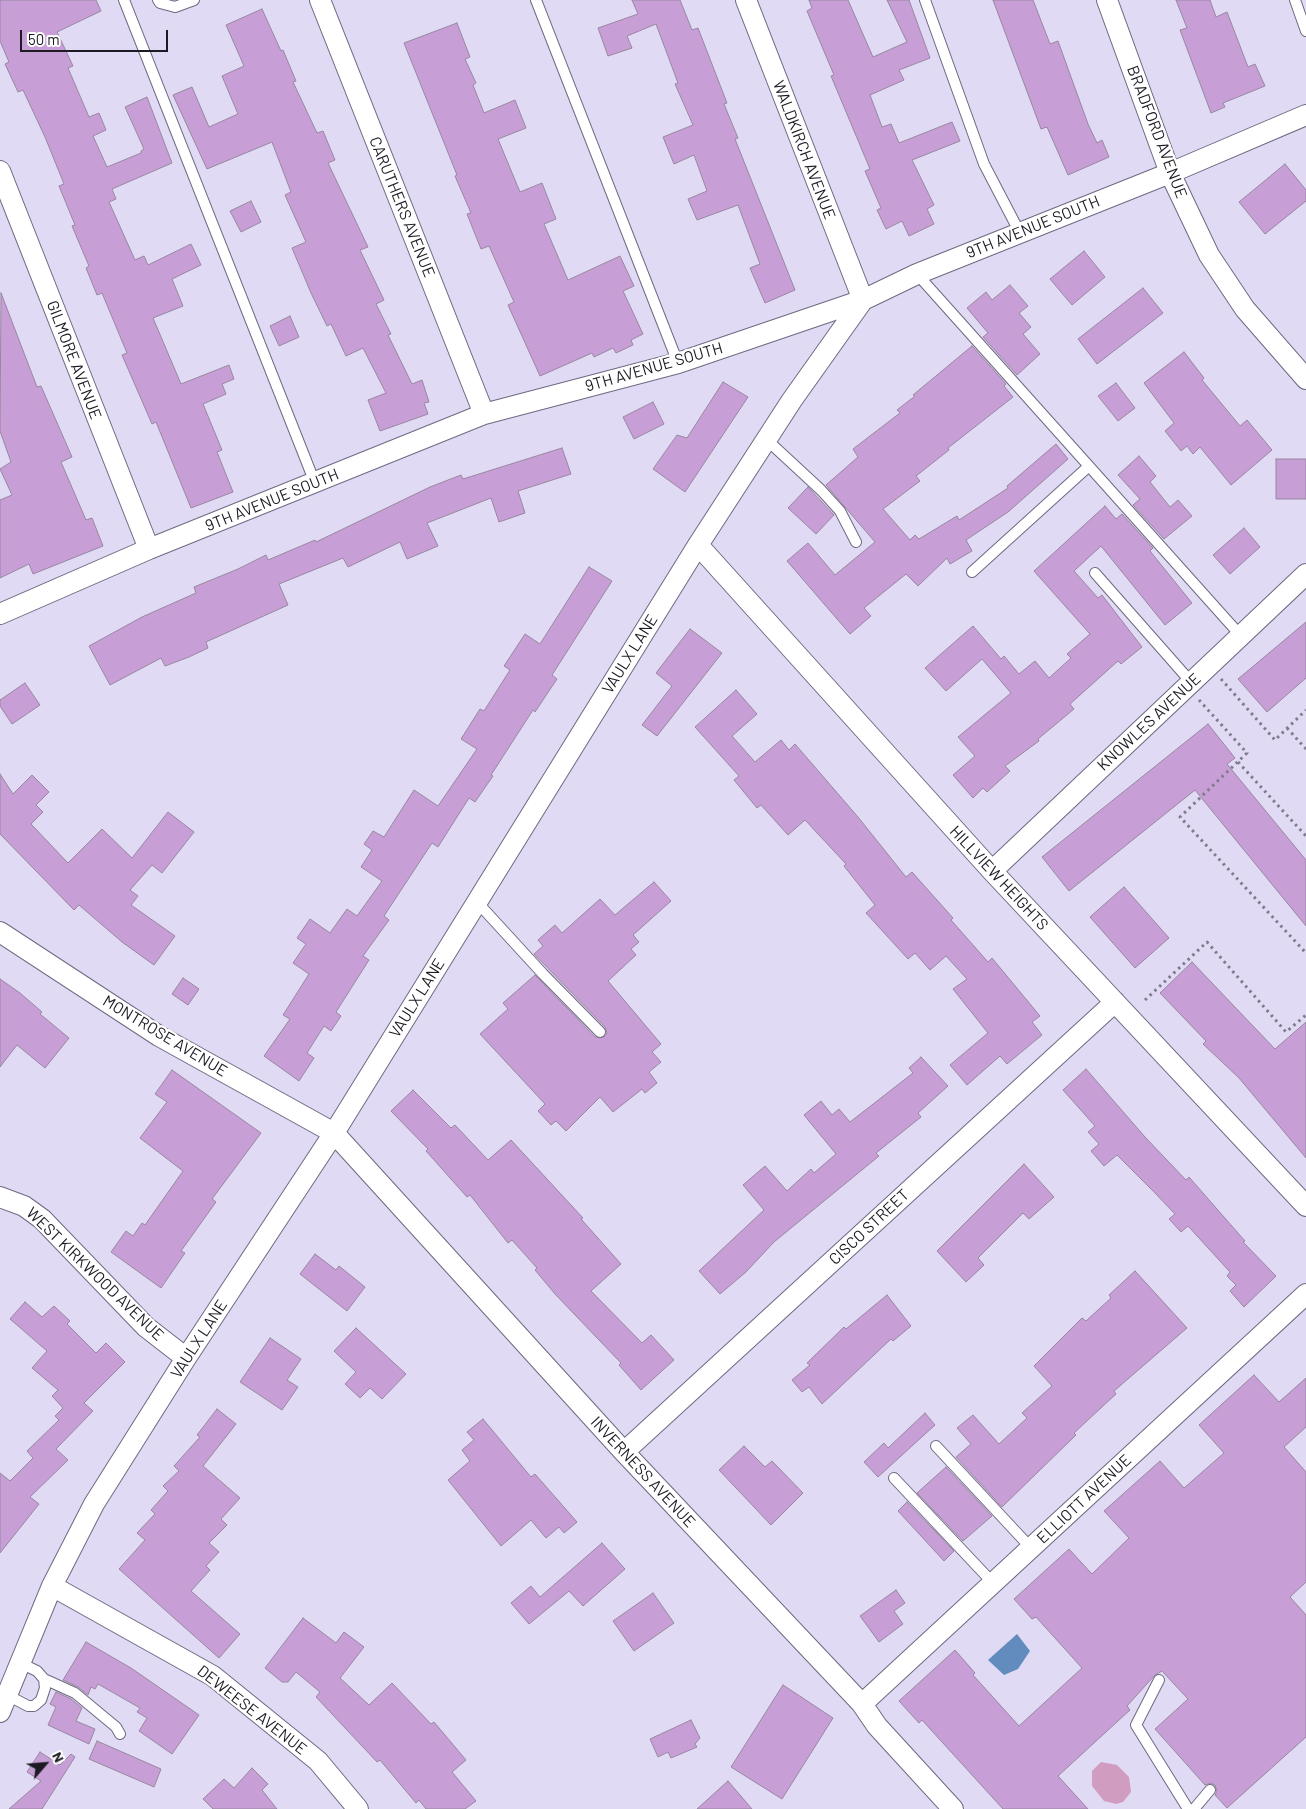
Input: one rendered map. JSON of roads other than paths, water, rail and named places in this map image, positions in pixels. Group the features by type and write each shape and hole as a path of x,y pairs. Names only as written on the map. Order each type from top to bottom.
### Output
{"street":[{"name":"CARUTHERS AVENUE","path":"320,0 484,414"},
{"name":"WALDKIRCH AVENUE","path":"746,0 863,300"},
{"name":"BRADFORD AVENUE","path":"1107,0 1170,174 1209,255 1245,309 1306,379"},
{"name":"9TH AVENUE SOUTH","path":"0,614 148,548 484,414 678,362 863,300 917,274 1170,174 1306,115"},
{"name":"GILMORE AVENUE","path":"0,171 148,548"},
{"name":"VAULX LANE","path":"4,1703 52,1586 94,1504 186,1358 334,1133 698,545 863,300"},
{"name":"HILLVIEW HEIGHTS","path":"698,545 992,871 1306,1206"},
{"name":"KNOWLES AVENUE","path":"992,871 1195,691 1241,636 1306,574"},
{"name":"MONTROSE AVENUE","path":"0,932 159,1036 334,1133"},
{"name":"CISCO STREET","path":"624,1452 1115,1002"},
{"name":"INVERNESS AVENUE","path":"334,1133 624,1452 862,1704 886,1736 953,1809"},
{"name":"WEST KIRKWOOD AVENUE","path":"0,1197 24,1206 42,1219 146,1327 186,1358"},
{"name":"ELLIOTT AVENUE","path":"862,1704 1306,1294"},
{"name":"DEWEESE AVENUE","path":"52,1586 213,1676 318,1761 358,1809"}],"lane":[{"path":"124,0 315,483"},
{"path":"158,0 160,3 175,7 194,0"},
{"path":"536,0 678,362"},
{"path":"925,0 984,164 1020,233"},
{"path":"1295,0 1306,31"},
{"path":"917,274 1241,636"},
{"path":"767,440 821,490 840,511 856,542"},
{"path":"972,572 1089,466"},
{"path":"1095,573 1195,691"},
{"path":"477,902 543,974 600,1032"},
{"path":"936,1446 1031,1548"},
{"path":"894,1478 993,1583"},
{"path":"20,1663 37,1671 44,1680 75,1693 116,1726 120,1734"},
{"path":"4,1703 34,1706 40,1700 45,1688 44,1680"},
{"path":"1159,1680 1136,1725 1188,1809"},
{"path":"1194,1809 1210,1790"}],"water":[{"path":"1017,1634 1030,1651 1018,1669 1004,1675 988,1660"}]}
